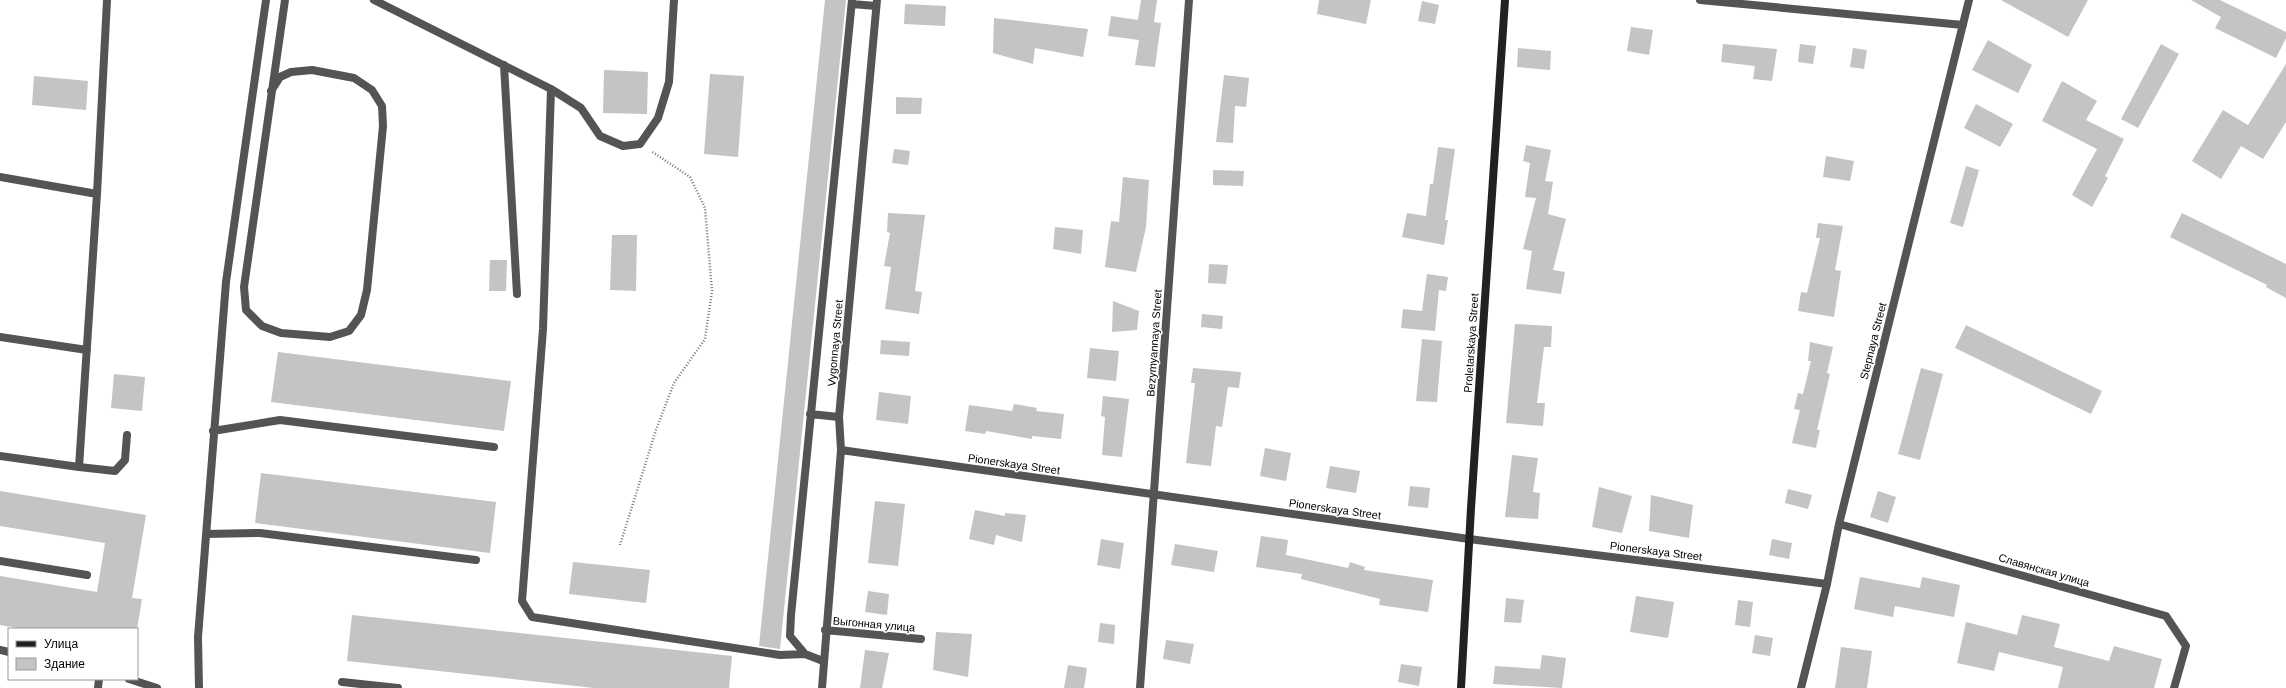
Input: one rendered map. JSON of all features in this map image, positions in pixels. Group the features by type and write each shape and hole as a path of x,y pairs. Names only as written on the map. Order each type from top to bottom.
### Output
{"street":[{"path":"79,467 107,0"},
{"path":"199,688 198,637 226,282 266,0"},
{"path":"271,91 280,77 291,72 312,70 354,78 372,90 382,106 383,126 367,290 361,315 349,331 330,337 281,333 262,326 246,310 244,287 271,91 285,0"},
{"path":"374,0 551,89 581,108 600,136 623,146 640,144 658,118 669,82 674,0"},
{"name":"Bezymyannaya Street","path":"1140,688 1189,0"},
{"name":"Proletarskaya Street","path":"1461,688 1469,539 1505,0"},
{"path":"1700,0 1963,25"},
{"name":"Stepnaya Street","path":"1801,688 1827,584 1839,524 1969,0"},
{"path":"805,654 790,636 790,615 852,2 876,3"},
{"name":"Vygonnaya Street","path":"822,688 825,630 841,450 839,417 876,3"},
{"path":"504,65 517,294"},
{"path":"551,89 543,329 522,601 532,617 780,655 805,654 824,661"},
{"path":"0,177 96,194"},
{"path":"0,337 87,350"},
{"path":"810,414 839,417"},
{"path":"213,432 280,420 494,447"},
{"path":"0,456 115,471 125,460 127,435"},
{"name":"Pionerskaya Street","path":"841,450 1469,539 1827,584"},
{"name":"Славянская улица","path":"1839,524 2166,616 2186,646 2174,688"},
{"path":"206,534 260,533 476,560"},
{"path":"0,561 87,575"},
{"name":"Выгонная улица","path":"825,630 921,639"},
{"path":"132,680 157,688"},
{"path":"342,682 398,688"}],"path":[{"path":"620,545 656,430 674,383 705,339 712,291 705,208 690,177 640,144"}],"building":[{"path":"825,0 846,0 780,649 759,646"},
{"path":"1141,0 1157,0 1154,22 1161,23 1155,67 1135,65 1139,40 1108,36 1111,16 1138,20"},
{"path":"1319,0 1371,0 1366,24 1317,14"},
{"path":"2001,0 2088,0 2068,37"},
{"path":"2191,0 2220,0 2286,32 2286,38 2276,58 2215,28 2221,17"},
{"path":"1422,1 1439,5 1435,24 1418,21"},
{"path":"905,4 946,6 945,26 904,24"},
{"path":"994,18 1088,29 1083,57 1035,48 1033,64 993,53"},
{"path":"1631,27 1653,30 1649,55 1627,51"},
{"path":"1988,40 2032,65 2018,93 1972,70"},
{"path":"1723,44 1777,49 1772,81 1753,79 1755,66 1721,62"},
{"path":"1800,44 1816,46 1813,64 1798,62"},
{"path":"2161,44 2179,54 2138,128 2121,119"},
{"path":"1518,48 1551,51 1550,70 1517,67"},
{"path":"1853,48 1867,50 1864,69 1850,67"},
{"path":"2286,64 2286,122 2263,159 2241,146 2221,179 2192,161 2223,110 2248,125"},
{"path":"604,70 648,72 647,114 603,113"},
{"path":"710,74 744,76 738,157 704,154"},
{"path":"1224,75 1249,78 1246,107 1235,106 1233,143 1216,142"},
{"path":"34,76 88,81 86,110 32,105"},
{"path":"2062,81 2097,101 2086,120 2124,139 2105,176 2108,178 2092,207 2072,195 2097,149 2042,121"},
{"path":"896,97 922,98 921,114 896,114"},
{"path":"1976,104 2013,124 2000,147 1964,128"},
{"path":"1526,145 1551,150 1545,181 1553,182 1548,214 1566,219 1553,270 1565,272 1561,294 1526,289 1532,251 1523,249 1536,198 1525,197 1530,163 1523,161"},
{"path":"1438,147 1455,149 1445,220 1448,220 1444,245 1402,237 1407,213 1426,216 1430,184 1433,184"},
{"path":"894,149 910,151 908,165 892,163"},
{"path":"1826,156 1854,161 1850,181 1823,177"},
{"path":"1966,166 1979,170 1963,227 1950,223"},
{"path":"1213,170 1244,171 1243,186 1213,185"},
{"path":"1123,177 1149,180 1146,227 1136,272 1105,267 1111,221 1119,222"},
{"path":"888,213 925,215 915,291 922,292 919,314 885,309 891,267 884,266 890,233 887,232"},
{"path":"2182,213 2286,264 2286,298 2266,287 2267,285 2170,237"},
{"path":"1818,223 1843,226 1835,270 1841,271 1834,317 1798,311 1801,292 1807,293 1820,238 1816,238"},
{"path":"1055,227 1083,230 1081,254 1053,249"},
{"path":"612,235 637,235 636,291 610,290"},
{"path":"490,260 507,260 506,291 489,291"},
{"path":"1209,264 1228,265 1226,284 1208,283"},
{"path":"1427,274 1448,277 1446,291 1439,290 1435,331 1401,328 1403,309 1422,311"},
{"path":"1113,301 1139,311 1137,330 1112,332"},
{"path":"1202,314 1223,316 1222,329 1201,327"},
{"path":"1515,324 1552,326 1551,347 1544,347 1537,403 1545,403 1543,426 1506,423"},
{"path":"1966,325 2102,391 2091,414 1955,348"},
{"path":"1422,339 1442,341 1437,402 1416,401"},
{"path":"881,340 910,342 909,356 880,354"},
{"path":"1810,342 1833,347 1827,373 1830,374 1817,430 1820,430 1816,448 1792,443 1800,410 1794,409 1798,393 1803,394 1811,361 1808,361"},
{"path":"1090,348 1119,351 1116,381 1087,378"},
{"path":"278,352 511,381 504,431 271,402"},
{"path":"1193,368 1241,372 1239,388 1228,387 1222,427 1216,426 1211,466 1186,463 1195,383 1191,383"},
{"path":"1921,368 1943,374 1920,460 1898,454"},
{"path":"114,374 145,377 142,411 111,408"},
{"path":"879,392 911,396 908,424 876,420"},
{"path":"1103,396 1129,399 1122,457 1102,455 1105,417 1101,416"},
{"path":"1014,404 1037,408 1036,411 1064,414 1061,439 1032,436 1032,439 986,431 985,434 965,431 969,405 1012,411"},
{"path":"1265,448 1291,453 1286,481 1260,476"},
{"path":"1512,455 1538,458 1533,492 1540,493 1538,519 1505,517"},
{"path":"1330,466 1360,471 1356,493 1326,488"},
{"path":"261,473 496,502 490,553 255,523"},
{"path":"1410,486 1430,488 1428,508 1408,506"},
{"path":"1599,487 1632,496 1622,533 1592,527"},
{"path":"1788,489 1812,495 1808,509 1785,503"},
{"path":"0,491 146,515 132,598 142,599 137,628 17,628 0,625 0,576 97,592 105,543 0,526"},
{"path":"1878,491 1896,497 1888,523 1870,517"},
{"path":"1651,495 1693,505 1689,538 1649,531"},
{"path":"875,501 905,504 898,566 868,563"},
{"path":"975,510 1005,516 1005,513 1026,515 1022,542 996,535 994,545 969,539"},
{"path":"1261,536 1288,540 1286,555 1348,568 1350,562 1365,567 1364,570 1433,580 1428,612 1379,605 1380,599 1301,579 1302,574 1256,567"},
{"path":"1101,539 1124,543 1120,569 1097,565"},
{"path":"1772,539 1792,543 1789,559 1769,555"},
{"path":"1175,544 1218,551 1214,572 1171,565"},
{"path":"573,562 650,570 646,603 569,594"},
{"path":"1860,577 1920,588 1922,577 1960,585 1954,617 1895,606 1893,617 1854,609"},
{"path":"868,591 889,594 887,615 865,612"},
{"path":"1636,596 1674,602 1668,638 1630,632"},
{"path":"1506,598 1524,600 1521,623 1504,622"},
{"path":"1738,600 1753,602 1750,627 1735,625"},
{"path":"352,615 732,656 729,688 594,688 347,661"},
{"path":"2022,615 2060,624 2054,647 2109,661 2114,646 2162,659 2154,688 2058,688 2063,667 1999,652 1994,671 1957,663 1966,622 2017,635"},
{"path":"1100,623 1115,625 1114,644 1098,642"},
{"path":"936,632 972,634 968,677 933,670"},
{"path":"1755,635 1773,638 1770,656 1752,653"},
{"path":"1166,640 1194,644 1190,664 1163,659"},
{"path":"1841,647 1872,651 1867,688 1835,688"},
{"path":"865,650 889,653 882,688 860,688"},
{"path":"1542,655 1566,658 1562,688 1493,684 1495,666 1540,669"},
{"path":"1401,664 1422,667 1419,686 1398,682"},
{"path":"1068,665 1087,668 1084,688 1064,688"}]}
